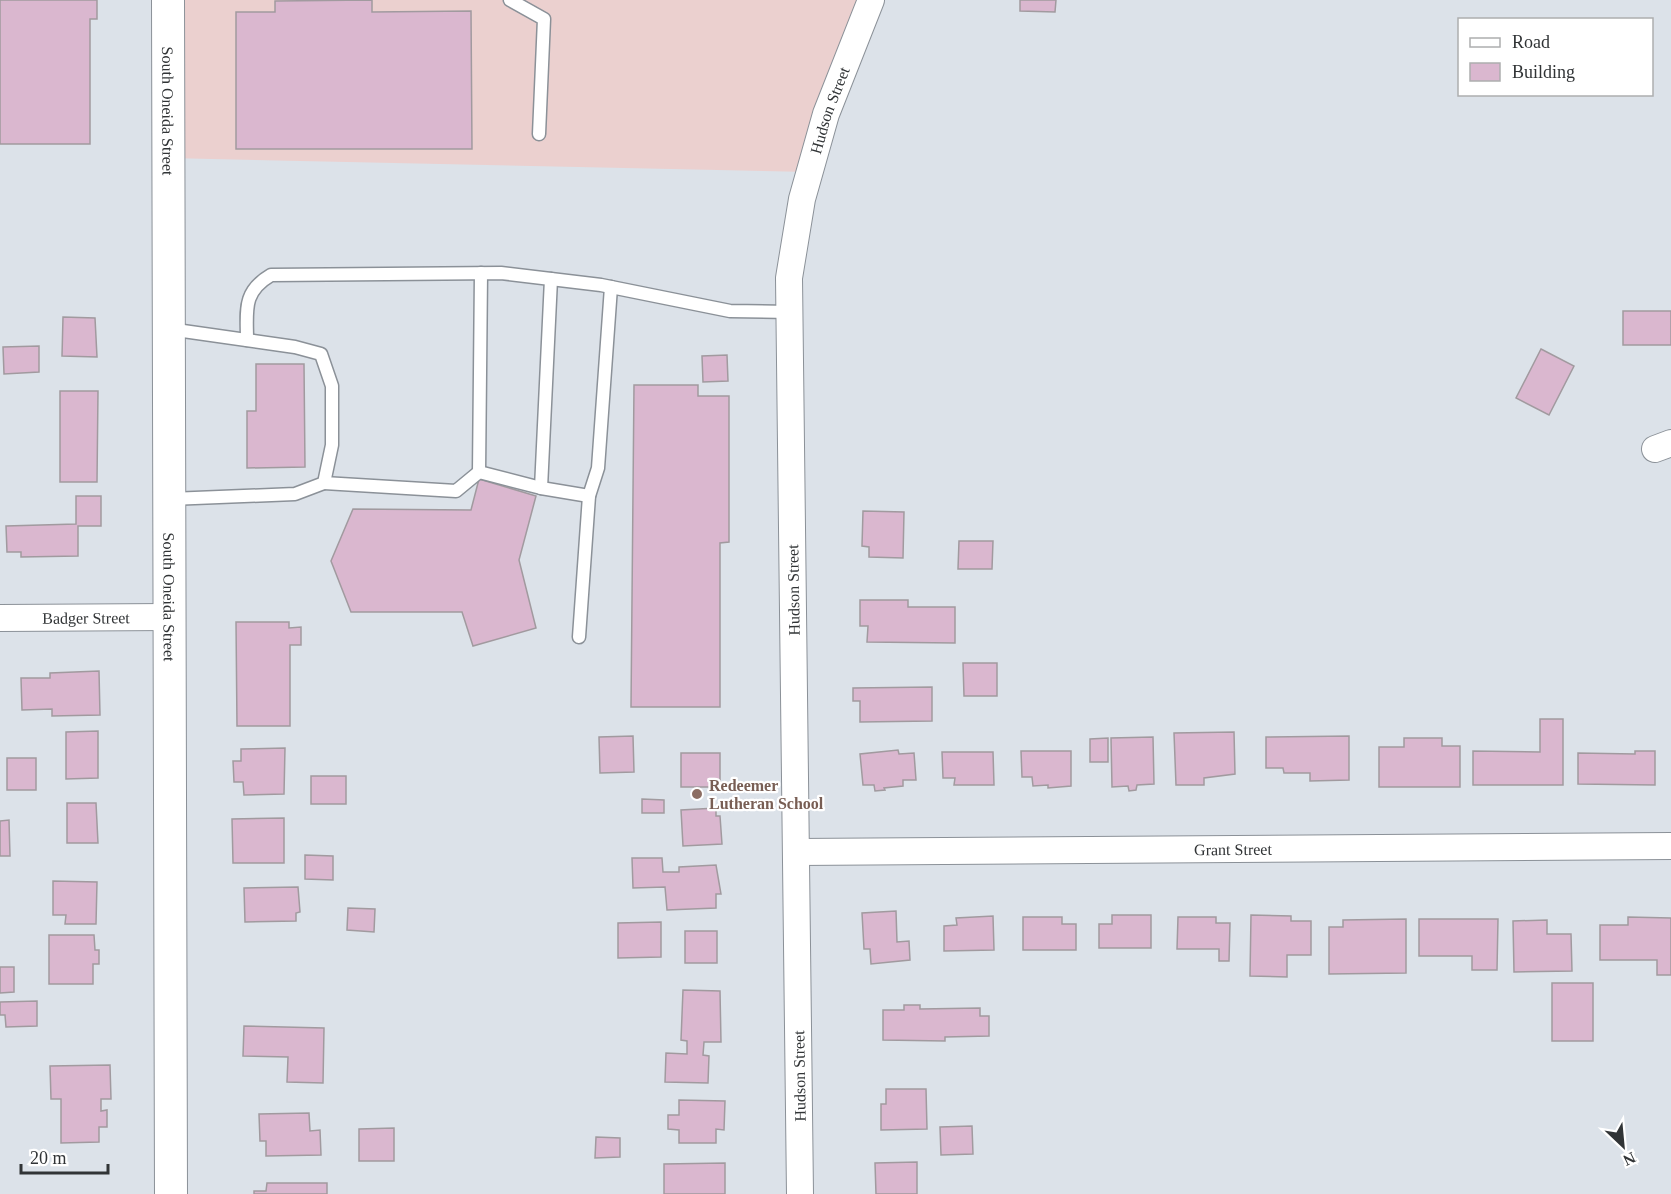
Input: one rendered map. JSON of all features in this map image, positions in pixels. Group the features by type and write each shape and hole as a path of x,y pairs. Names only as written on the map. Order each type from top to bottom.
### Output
{"street":[{"name":"South Oneida Street","path":"168,0 171,1194"},
{"name":"Hudson Street","path":"800,1194 789,278 802,199 826,114 872,0"},
{"name":"Badger Street","path":"0,618 170,617"},
{"name":"Grant Street","path":"797,852 1671,846"}],"lane":[{"path":"510,0 544,19 539,134"},
{"path":"247,340 247,302 255,284 270,275 481,273 611,287 730,311 790,312"},
{"path":"169,499 296,494 324,483 456,491 479,472 481,273"},
{"path":"541,488 551,279"},
{"path":"579,638 590,496 598,468 611,287"},
{"path":"168,329 295,347 321,354 332,386 332,445 324,483"},
{"path":"479,472 541,488 590,496"}],"shaded area":[{"path":"168,0 871,0 810,172 168,158"}],"building":[{"path":"0,0 97,0 97,19 90,19 90,144 0,144"},
{"path":"372,0 372,12 471,11 472,149 236,149 236,12 275,12 275,1"},
{"path":"1020,0 1056,0 1055,12 1020,11"},
{"path":"1623,311 1671,311 1671,345 1623,345"},
{"path":"63,317 95,318 97,357 62,356"},
{"path":"39,346 39,372 4,374 3,347"},
{"path":"1541,349 1574,366 1549,415 1516,398"},
{"path":"727,355 728,381 703,382 702,356"},
{"path":"256,364 304,364 305,467 247,468 247,411 256,411"},
{"path":"634,385 698,385 698,396 729,396 729,542 720,543 720,707 631,707"},
{"path":"60,391 98,391 97,482 60,482"},
{"path":"479,479 536,496 519,560 536,628 473,646 462,612 351,612 331,561 353,509 471,510"},
{"path":"76,496 101,496 101,526 78,526 78,556 21,557 21,552 7,552 6,526 76,524"},
{"path":"863,511 904,512 903,558 869,557 869,547 862,546"},
{"path":"959,541 993,541 992,569 958,569"},
{"path":"860,600 908,600 908,607 955,607 955,643 867,642 868,626 860,626"},
{"path":"236,622 289,622 289,628 301,627 301,645 290,645 290,726 237,726"},
{"path":"963,663 997,663 997,696 964,696"},
{"path":"99,671 100,715 52,716 52,709 22,710 21,678 50,678 50,673"},
{"path":"932,687 932,721 860,722 860,701 853,701 853,688"},
{"path":"1540,719 1563,719 1563,785 1473,785 1473,751 1540,752"},
{"path":"98,731 98,778 66,779 66,732"},
{"path":"1234,732 1235,774 1204,778 1204,785 1176,785 1174,733"},
{"path":"633,736 634,772 600,773 599,737"},
{"path":"1349,736 1349,780 1310,781 1310,773 1284,773 1283,768 1266,768 1266,737"},
{"path":"1153,737 1154,784 1137,785 1136,790 1129,791 1128,786 1112,787 1111,738"},
{"path":"1108,738 1108,762 1090,762 1090,739"},
{"path":"1404,738 1442,738 1442,746 1460,746 1460,787 1379,787 1379,747 1404,747"},
{"path":"285,748 284,794 244,795 243,782 234,782 233,761 241,761 241,749"},
{"path":"898,750 899,754 914,753 916,780 903,780 903,786 875,791 874,785 863,785 860,754"},
{"path":"1021,751 1071,751 1071,786 1048,788 1048,785 1033,786 1032,777 1022,777"},
{"path":"1635,751 1655,751 1655,785 1578,784 1578,753 1635,754"},
{"path":"942,752 993,752 994,785 954,785 955,778 943,778"},
{"path":"681,753 720,753 720,787 681,787"},
{"path":"7,758 36,758 36,790 7,790"},
{"path":"311,776 346,776 346,804 311,804"},
{"path":"642,799 664,800 664,813 642,813"},
{"path":"67,803 96,803 98,843 67,843"},
{"path":"716,808 716,816 720,816 722,844 683,846 681,810"},
{"path":"284,818 284,863 233,863 232,819"},
{"path":"9,820 10,856 0,856 0,821"},
{"path":"305,855 333,856 333,880 305,879"},
{"path":"632,858 662,858 663,872 679,872 679,867 716,865 721,894 716,894 716,908 667,910 665,887 633,888"},
{"path":"53,881 97,882 96,924 65,924 66,915 53,915"},
{"path":"298,887 300,912 296,913 296,921 245,922 244,888"},
{"path":"348,908 375,909 374,932 347,930"},
{"path":"896,911 897,942 909,941 910,960 871,964 870,949 864,949 862,913"},
{"path":"1112,915 1151,915 1151,948 1099,948 1099,924 1112,924"},
{"path":"1251,915 1291,916 1291,921 1311,921 1311,955 1287,955 1287,977 1250,976"},
{"path":"993,916 994,950 944,951 944,926 957,925 956,918"},
{"path":"1023,917 1062,917 1062,924 1076,924 1076,950 1023,950"},
{"path":"1178,917 1216,917 1216,923 1230,923 1229,961 1219,961 1219,949 1177,949"},
{"path":"1628,917 1671,918 1671,975 1657,975 1657,960 1600,960 1600,925 1628,925"},
{"path":"1406,919 1406,973 1329,974 1329,927 1343,927 1343,920"},
{"path":"1419,919 1498,919 1497,970 1472,970 1472,956 1419,956"},
{"path":"1547,920 1547,934 1571,934 1572,971 1514,972 1513,921"},
{"path":"661,922 661,957 618,958 618,923"},
{"path":"685,931 717,931 717,963 685,963"},
{"path":"49,935 94,935 95,950 99,950 99,964 93,964 93,984 49,984"},
{"path":"0,967 14,967 14,992 0,993"},
{"path":"1552,983 1593,983 1593,1041 1552,1041"},
{"path":"683,990 720,991 721,1042 704,1042 703,1055 709,1056 708,1083 665,1082 666,1053 687,1054 687,1041 681,1040"},
{"path":"37,1001 37,1026 6,1027 5,1015 0,1015 0,1002"},
{"path":"904,1005 920,1005 920,1009 980,1008 980,1016 989,1016 989,1036 945,1037 945,1041 883,1040 883,1010 904,1010"},
{"path":"244,1026 324,1028 323,1083 287,1082 288,1057 243,1056"},
{"path":"110,1065 111,1099 101,1099 101,1111 107,1110 107,1127 99,1127 99,1142 61,1143 61,1099 51,1099 50,1066"},
{"path":"886,1089 926,1089 927,1129 881,1130 881,1104 886,1104"},
{"path":"679,1100 725,1101 724,1130 716,1129 716,1143 679,1143 679,1130 668,1129 668,1115 679,1115"},
{"path":"309,1113 310,1131 320,1130 321,1155 266,1156 266,1141 260,1141 259,1114"},
{"path":"972,1126 973,1154 941,1155 940,1127"},
{"path":"394,1128 394,1161 359,1161 359,1129"},
{"path":"596,1137 620,1138 620,1157 595,1158"},
{"path":"917,1162 917,1194 876,1194 875,1163"},
{"path":"725,1163 725,1194 664,1194 664,1164"},
{"path":"267,1183 327,1183 327,1194 254,1194 254,1191 266,1191"}],"place":[{"name":"Redeemer Lutheran School","path":"697,794"}]}
